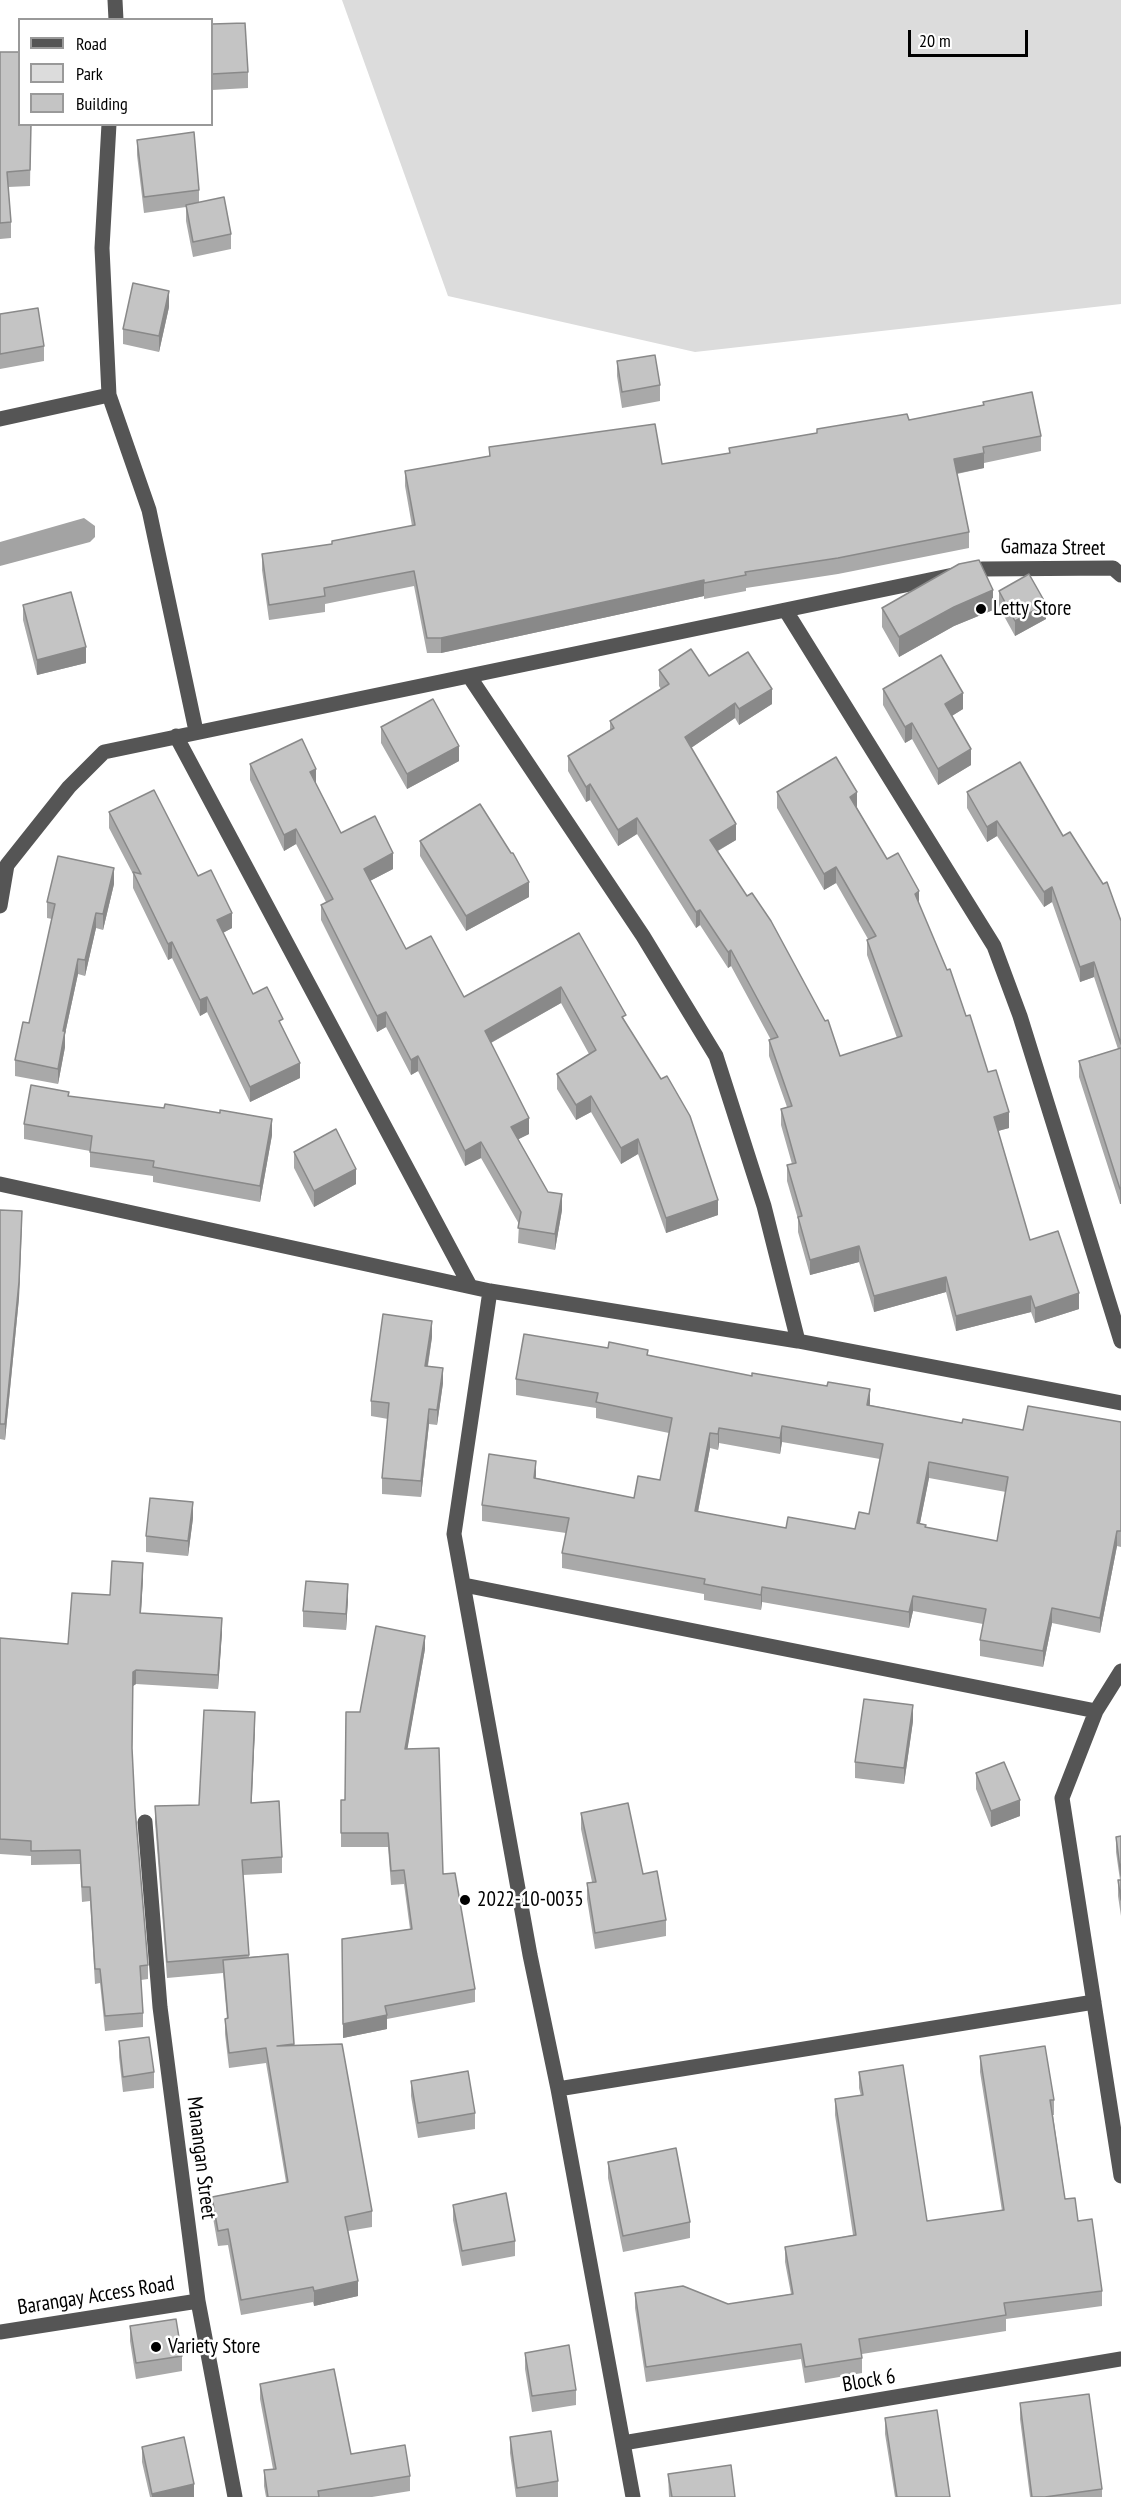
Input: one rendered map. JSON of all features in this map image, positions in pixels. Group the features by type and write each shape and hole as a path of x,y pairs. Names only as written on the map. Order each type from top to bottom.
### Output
{"street":[{"path":"115,0 116,18"},
{"path":"109,126 102,248 109,396 149,510 196,731"},
{"path":"0,419 109,396"},
{"name":"Gamaza Street","path":"0,906 8,865 69,787 105,752 196,731 982,569 1113,568 1121,575"},
{"path":"786,611 994,946 1020,1016 1121,1341"},
{"path":"469,676 643,936 716,1056 764,1206 798,1341"},
{"path":"176,736 470,1286"},
{"path":"0,1184 490,1291 798,1341 1121,1404"},
{"path":"490,1291 454,1534 530,1955 558,2090 633,2497"},
{"path":"464,1585 1096,1711"},
{"path":"1121,1671 1096,1711 1062,1797 1121,2176"},
{"name":"Manangan Street","path":"145,1822 160,2007 198,2301 235,2497"},
{"path":"558,2090 1094,2002"},
{"name":"Barangay Access Road","path":"0,2332 198,2301"},
{"name":"Block 6","path":"623,2443 1121,2359"}],"green space":[{"path":"342,0 1121,0 1121,304 695,352 448,296"}],"shaded area":[{"path":"84,518 95,526 95,537 90,542 0,566 0,542"}],"building":[{"path":"245,23 248,72 213,74 213,24"},
{"path":"0,52 18,52 18,126 31,126 30,170 7,172 11,222 0,223"},
{"path":"194,132 199,190 144,197 137,140"},
{"path":"224,197 231,234 193,242 186,205"},
{"path":"133,283 169,291 159,336 123,329"},
{"path":"38,308 44,346 0,354 0,314"},
{"path":"655,355 660,385 622,392 617,361"},
{"path":"1032,392 1041,436 983,447 984,453 954,459 969,532 838,558 745,572 746,575 704,583 704,580 441,638 427,638 414,571 324,588 325,596 269,605 262,554 332,544 332,541 415,525 405,471 490,456 489,447 655,424 662,464 730,453 729,448 817,433 817,429 907,414 909,420 984,405 983,402"},
{"path":"979,560 993,590 954,607 899,637 882,608 959,564"},
{"path":"1029,574 1046,604 1015,621 999,591"},
{"path":"71,592 86,647 37,660 23,605"},
{"path":"691,649 709,676 748,652 772,689 739,709 735,703 685,737 736,824 710,840 747,896 752,893 771,921 825,1021 828,1020 840,1056 902,1036 867,940 876,936 836,867 824,874 777,792 836,757 857,792 850,797 887,859 898,853 919,891 915,894 947,970 950,969 966,1016 970,1015 988,1072 996,1070 1009,1112 994,1117 1030,1240 1058,1231 1079,1293 1035,1308 1031,1296 956,1316 946,1277 874,1296 859,1246 810,1260 798,1217 802,1216 787,1165 796,1163 781,1109 792,1106 769,1040 778,1037 731,950 728,952 700,910 696,912 637,818 618,830 590,784 586,787 568,756 614,728 610,721 669,684 659,670"},
{"path":"941,655 963,693 945,704 971,749 938,769 912,723 905,727 883,689"},
{"path":"433,699 459,746 407,774 381,727"},
{"path":"302,739 316,769 310,772 341,833 375,816 393,853 364,869 406,949 431,936 464,997 579,933 626,1015 622,1017 661,1079 667,1076 690,1116 718,1200 666,1218 638,1139 621,1148 591,1096 576,1105 557,1074 596,1050 561,987 485,1031 529,1118 511,1127 548,1192 562,1194 555,1234 518,1228 521,1212 481,1142 465,1151 418,1056 411,1060 386,1012 377,1016 321,905 333,899 296,829 284,835 250,764"},
{"path":"1020,762 1063,836 1070,832 1103,884 1107,882 1121,921 1121,1044 1094,962 1080,967 1052,887 1044,892 997,821 987,827 967,792"},
{"path":"154,790 198,876 211,870 232,913 217,920 253,994 267,987 283,1019 279,1021 300,1063 250,1087 207,997 200,1000 172,942 168,944 133,872 141,874 109,812"},
{"path":"480,804 513,853 529,882 466,916 420,841"},
{"path":"58,856 114,868 103,914 96,913 85,960 78,959 63,1031 65,1031 58,1069 15,1060 23,1022 29,1023 55,904 47,902"},
{"path":"1121,1048 1121,1188 1120,1189 1079,1061"},
{"path":"31,1085 69,1092 68,1096 164,1108 165,1104 220,1113 220,1110 272,1119 260,1186 153,1167 154,1161 90,1152 92,1136 24,1124"},
{"path":"336,1129 356,1169 314,1191 294,1152"},
{"path":"0,1210 22,1211 19,1282 5,1424 0,1424"},
{"path":"383,1314 432,1321 425,1366 443,1368 437,1410 429,1409 421,1481 382,1478 389,1403 371,1401"},
{"path":"524,1334 608,1348 609,1342 648,1350 647,1355 752,1376 752,1373 827,1386 828,1382 870,1389 867,1405 962,1423 963,1419 1023,1430 1028,1406 1121,1422 1121,1531 1117,1531 1100,1618 1052,1608 1043,1651 980,1640 986,1609 913,1596 909,1612 762,1587 761,1595 704,1584 705,1579 562,1553 569,1518 482,1505 489,1454 536,1461 534,1478 634,1498 638,1476 660,1480 672,1418 596,1402 598,1393 516,1379","holes":["782,1426 883,1444 869,1514 859,1512 855,1529 788,1517 786,1528 695,1511 710,1433 718,1434 719,1428 780,1438","929,1462 1008,1477 997,1541 925,1527 926,1525 917,1523"]},
{"path":"150,1498 193,1502 188,1541 146,1536"},
{"path":"112,1561 143,1563 140,1613 222,1618 218,1675 136,1670 133,1672 132,1748 135,1808 148,1965 140,1966 143,2013 105,2016 100,1969 95,1969 90,1887 82,1887 80,1850 31,1851 31,1841 0,1839 0,1638 68,1644 72,1593 110,1595"},
{"path":"306,1581 348,1584 346,1614 303,1611"},
{"path":"376,1626 425,1636 405,1749 439,1748 443,1874 455,1873 475,1989 385,2006 387,2015 343,2024 342,1939 412,1929 404,1870 391,1871 388,1833 341,1833 341,1800 345,1800 346,1712 360,1712"},
{"path":"864,1699 913,1705 904,1768 855,1762"},
{"path":"204,1710 255,1712 251,1803 279,1801 282,1857 242,1860 249,1955 167,1962 155,1806 199,1805"},
{"path":"1004,1762 1020,1800 991,1811 976,1773"},
{"path":"628,1803 643,1874 657,1871 666,1920 595,1933 587,1883 596,1882 581,1813"},
{"path":"1121,1836 1121,1876 1116,1837"},
{"path":"1118,1880 1121,1880 1121,1900"},
{"path":"288,1954 294,2044 277,2046 342,2044 372,2211 345,2217 358,2281 314,2291 313,2287 241,2300 228,2229 218,2231 212,2197 288,2182 266,2048 229,2053 225,2019 228,2018 223,1960"},
{"path":"149,2037 154,2072 123,2077 119,2041"},
{"path":"1045,2046 1054,2100 1050,2100 1065,2199 1075,2198 1078,2221 1092,2219 1102,2291 1004,2303 1006,2315 859,2339 862,2358 805,2367 801,2344 646,2367 635,2293 683,2286 728,2304 793,2294 785,2247 856,2235 835,2099 863,2095 859,2072 903,2065 927,2221 1004,2210 980,2056"},
{"path":"468,2071 475,2113 418,2123 411,2081"},
{"path":"676,2148 690,2222 623,2236 608,2162"},
{"path":"506,2193 515,2241 462,2251 453,2205"},
{"path":"176,2319 182,2356 136,2363 130,2326"},
{"path":"569,2345 576,2390 532,2396 525,2353"},
{"path":"334,2369 351,2454 405,2445 410,2476 318,2491 319,2497 268,2497 264,2470 276,2469 260,2384"},
{"path":"1089,2394 1102,2489 1032,2497 1020,2403"},
{"path":"937,2410 950,2497 897,2497 885,2418"},
{"path":"551,2431 558,2481 517,2488 510,2437"},
{"path":"184,2437 194,2484 152,2494 142,2447"},
{"path":"731,2465 735,2497 672,2497 668,2474"}],"place":[{"name":"Letty Store","path":"981,609"},
{"name":"2022-10-0035","path":"465,1900"},
{"name":"Variety Store","path":"156,2347"}]}
